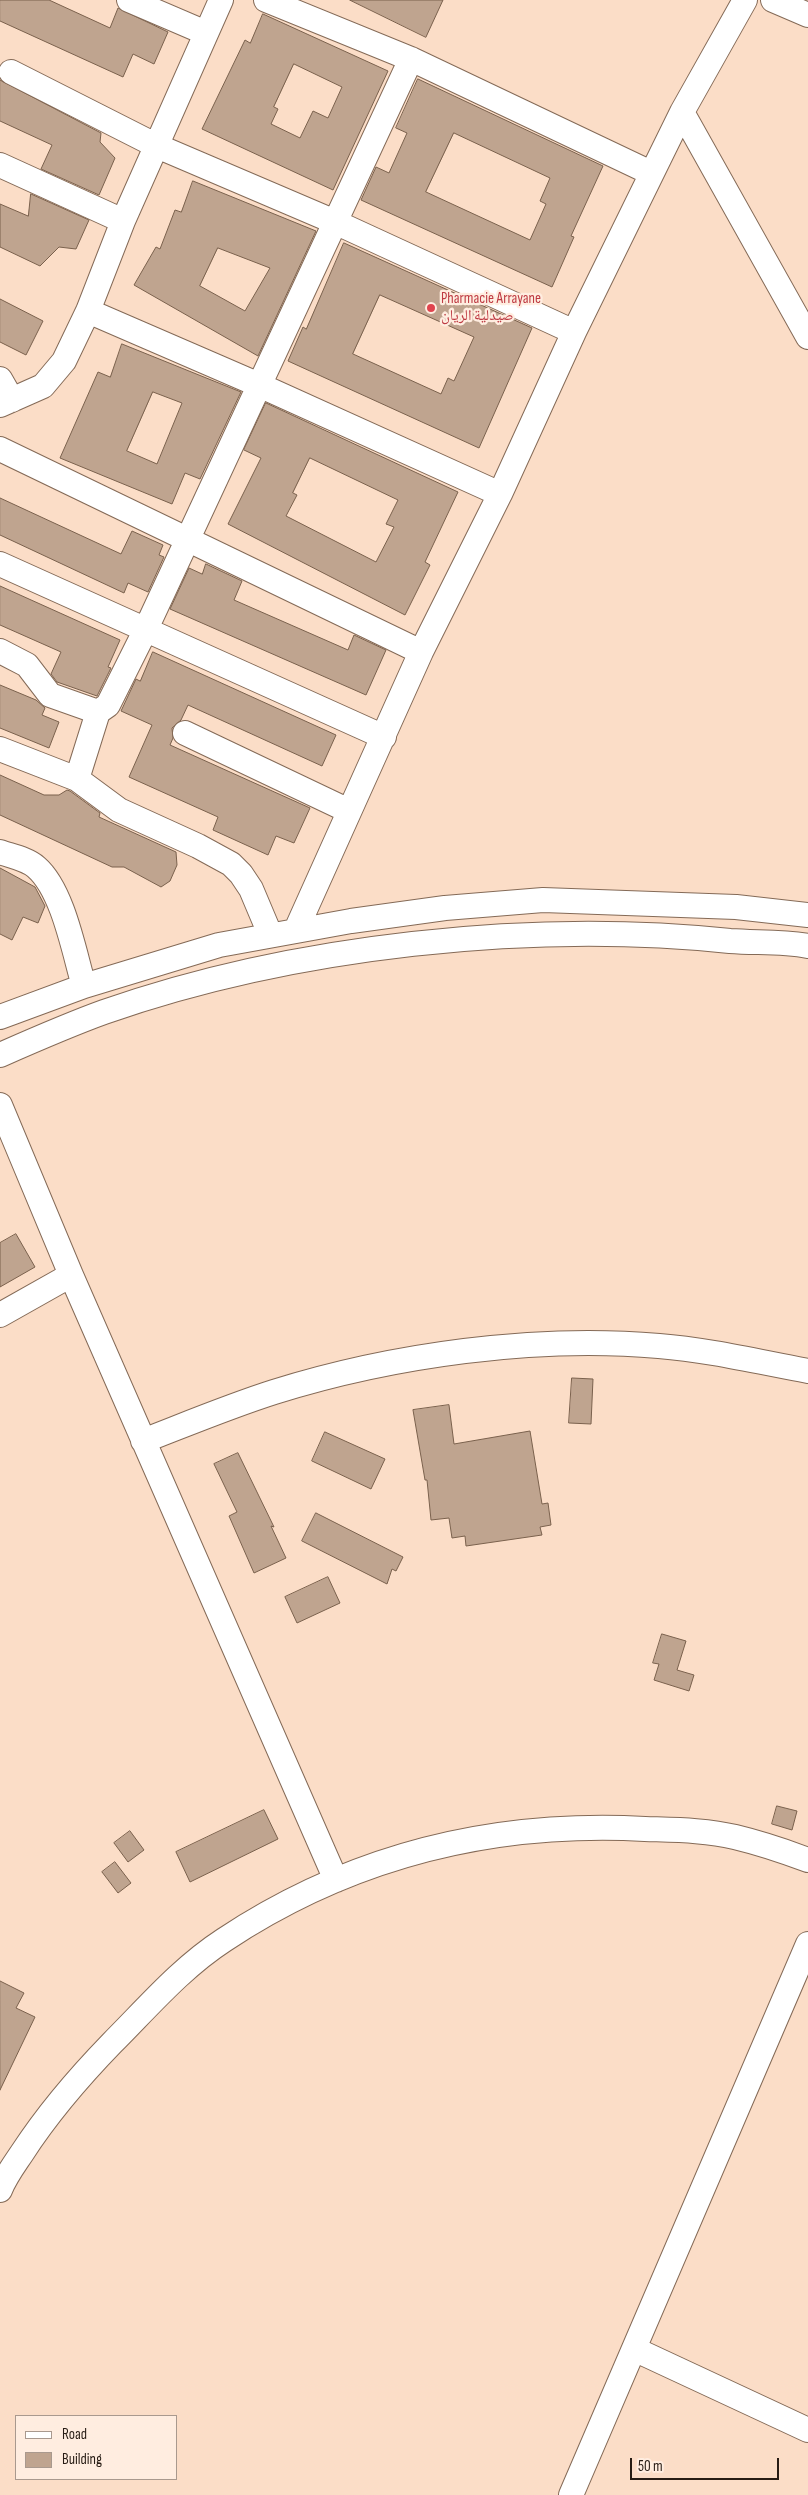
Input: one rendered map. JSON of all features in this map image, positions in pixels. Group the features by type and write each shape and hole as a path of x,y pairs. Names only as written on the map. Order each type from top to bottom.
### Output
{"street":[{"path":"129,0 206,33"},
{"path":"0,379 6,402 37,389 53,376 69,351 88,311 123,221 221,0"},
{"path":"266,0 411,59 651,173"},
{"path":"296,930 421,652 500,494 574,332 682,112 744,0"},
{"path":"773,0 808,15"},
{"path":"77,780 98,712 108,705 145,631 411,59"},
{"path":"12,72 157,146 335,222 574,332"},
{"path":"682,112 808,337"},
{"path":"0,165 123,221"},
{"path":"88,311 259,385 500,494"},
{"path":"0,449 187,541 421,652"},
{"path":"0,564 145,631 384,737"},
{"path":"0,651 27,665 50,695 98,712"},
{"path":"185,733 349,811"},
{"path":"0,749 77,780 119,810 198,846 231,864 241,874 251,889 270,934"},
{"path":"0,852 34,866 47,880 65,922 84,986"},
{"path":"0,1016 84,986 219,945 270,934 445,908 543,900 736,907 808,915"},
{"path":"0,1055 103,1012 151,997 220,978 352,952 530,934 691,936 808,946"},
{"path":"0,1105 71,1275 336,1880"},
{"path":"0,1315 71,1275"},
{"path":"143,1441 275,1391 351,1371 427,1357 530,1345 593,1342 660,1346 808,1371"},
{"path":"0,2190 43,2120 91,2065 167,1986 222,1941 269,1912 336,1880 400,1857 464,1840 526,1830 595,1826 678,1830 733,1837 808,1860"},
{"path":"573,2494 808,1944"},
{"path":"634,2349 808,2430"}],"building":[{"path":"0,0 49,0 110,28 118,8 168,32 154,64 133,54 123,77 0,21"},
{"path":"350,0 443,0 426,37"},
{"path":"263,14 388,71 333,190 202,129 245,40 250,43","holes":["294,64 342,87 328,118 313,111 300,138 271,124 278,109 274,107"]},
{"path":"418,79 603,166 571,236 574,237 552,287 361,200 376,167 389,173 407,133 396,128","holes":["454,133 550,178 540,201 546,204 530,240 426,192"]},
{"path":"0,80 101,133 100,142 115,158 99,195 41,169 52,145 0,121"},
{"path":"193,181 316,231 258,356 134,285 156,247 160,249 175,210 181,212","holes":["218,248 270,268 245,311 200,286"]},
{"path":"31,194 89,220 76,249 59,247 40,266 0,247 0,204 28,216"},
{"path":"344,243 532,328 479,448 288,361 303,327 306,329","holes":["380,295 474,337 454,381 448,378 441,394 353,354"]},
{"path":"0,299 43,321 26,355 0,342"},
{"path":"122,344 241,392 200,479 185,473 172,504 60,458 98,372 110,377","holes":["153,392 182,403 157,464 127,451"]},
{"path":"266,403 458,492 425,562 430,565 405,615 228,524 261,458 244,450","holes":["310,458 398,500 386,524 394,527 376,562 286,516 297,495 293,493"]},
{"path":"0,498 121,554 132,531 163,545 159,555 164,557 148,592 128,583 124,593 0,535"},
{"path":"206,564 242,581 234,600 348,650 354,635 386,650 366,695 170,609 189,568 202,574"},
{"path":"0,586 120,640 108,667 111,668 97,696 57,682 51,674 61,652 0,625"},
{"path":"153,652 336,735 322,766 188,705 181,720 172,728 173,738 170,745 310,808 294,843 276,836 268,855 213,830 218,817 129,777 152,725 121,711 136,679 140,681"},
{"path":"0,685 36,700 45,708 42,715 59,722 49,748 0,728"},
{"path":"0,775 44,795 59,795 67,790 70,791 100,813 99,817 176,852 177,865 170,881 161,887 124,867 112,867 0,815"},
{"path":"0,868 35,887 45,906 38,923 23,917 12,940 0,934"},
{"path":"16,1234 35,1267 0,1287 0,1243"},
{"path":"572,1378 593,1379 591,1424 569,1423"},
{"path":"449,1405 454,1444 530,1431 542,1504 548,1503 551,1525 540,1527 542,1535 466,1546 465,1536 452,1538 449,1518 431,1520 427,1480 425,1480 413,1410"},
{"path":"325,1432 385,1459 371,1489 312,1461"},
{"path":"238,1453 274,1527 271,1526 286,1558 254,1573 229,1516 237,1512 214,1464"},
{"path":"316,1513 403,1557 396,1571 392,1569 387,1584 302,1541"},
{"path":"328,1577 340,1603 297,1623 285,1597"},
{"path":"662,1634 686,1641 677,1670 694,1675 689,1691 654,1680 659,1664 653,1663"},
{"path":"777,1806 797,1811 792,1830 772,1824"},
{"path":"264,1810 278,1839 190,1882 176,1852"},
{"path":"130,1831 144,1850 128,1862 114,1843"},
{"path":"115,1862 131,1883 118,1893 102,1872"},
{"path":"0,1981 24,1993 16,2008 35,2017 0,2090"}],"place":[{"name":"Pharmacie Arrayane صيدلية الريان","path":"431,308"}]}
